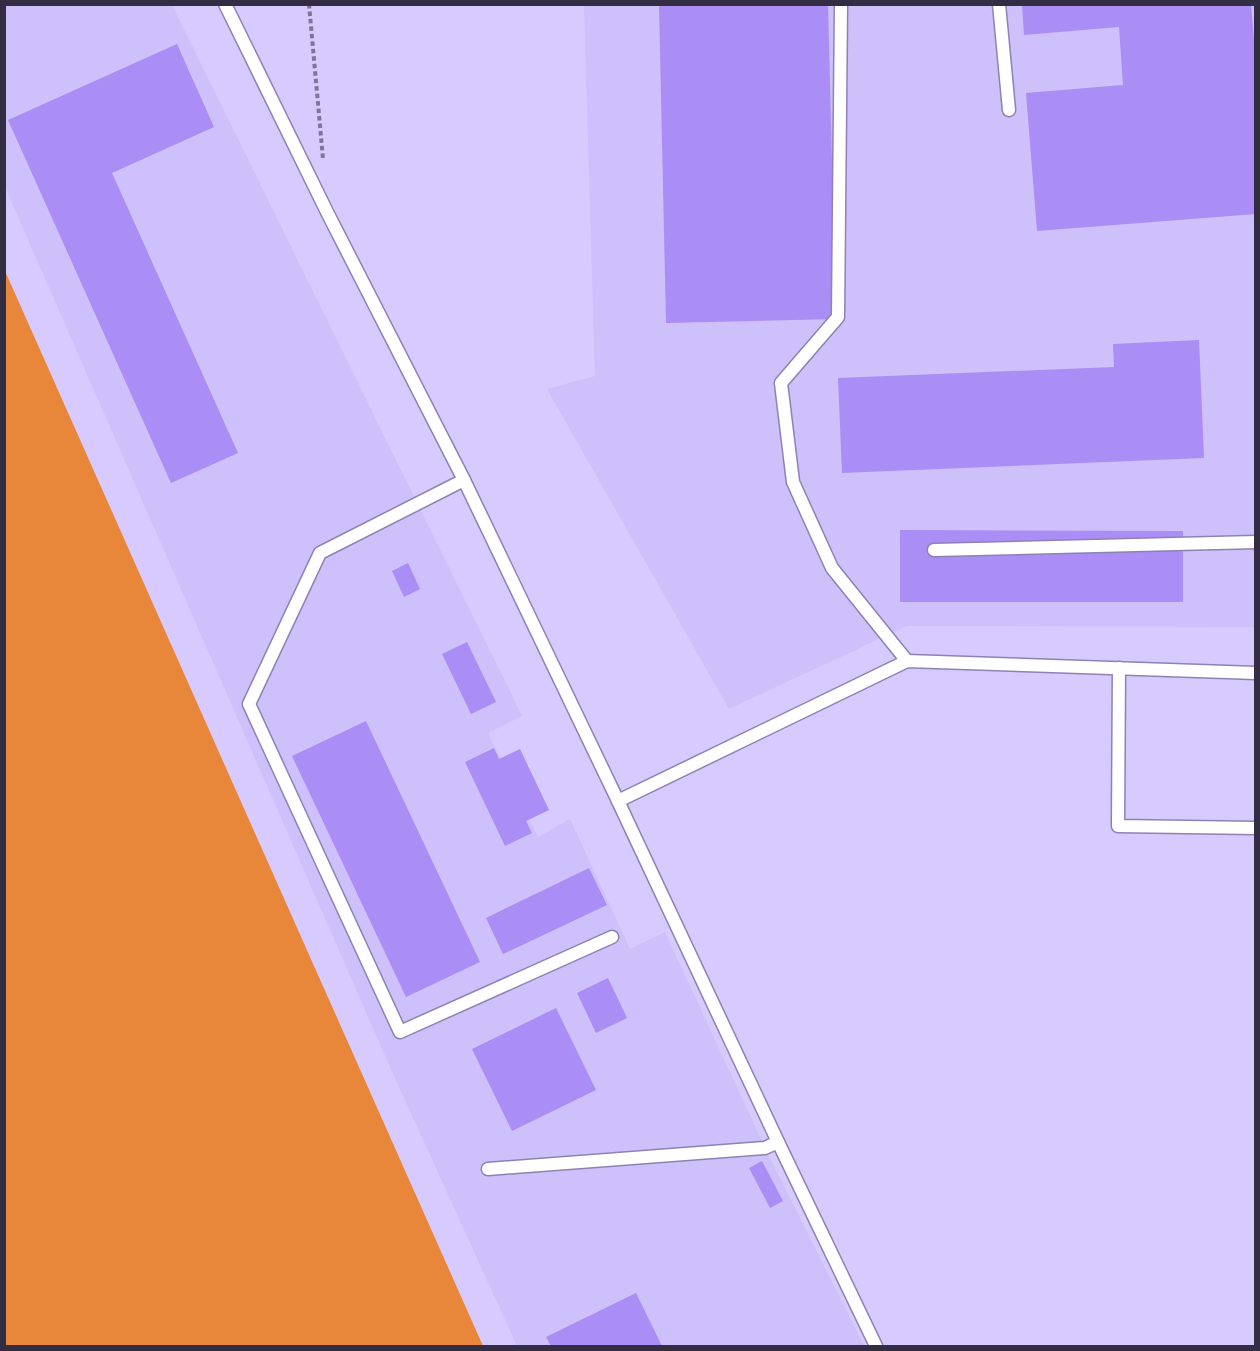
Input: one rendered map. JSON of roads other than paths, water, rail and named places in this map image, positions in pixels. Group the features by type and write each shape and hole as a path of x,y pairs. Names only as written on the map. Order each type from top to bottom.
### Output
{"lane":[{"path":"225,4 327,214 464,480 876,1347"},
{"path":"841,4 838,317 781,383 793,482 832,568 907,661"},
{"path":"999,4 1010,110"},
{"path":"464,480 320,553 249,704 400,1032 612,937"},
{"path":"934,550 1256,542"},
{"path":"618,801 907,661 1256,673"},
{"path":"1119,668 1118,826 1256,828"},
{"path":"488,1169 765,1148 778,1142"}]}
